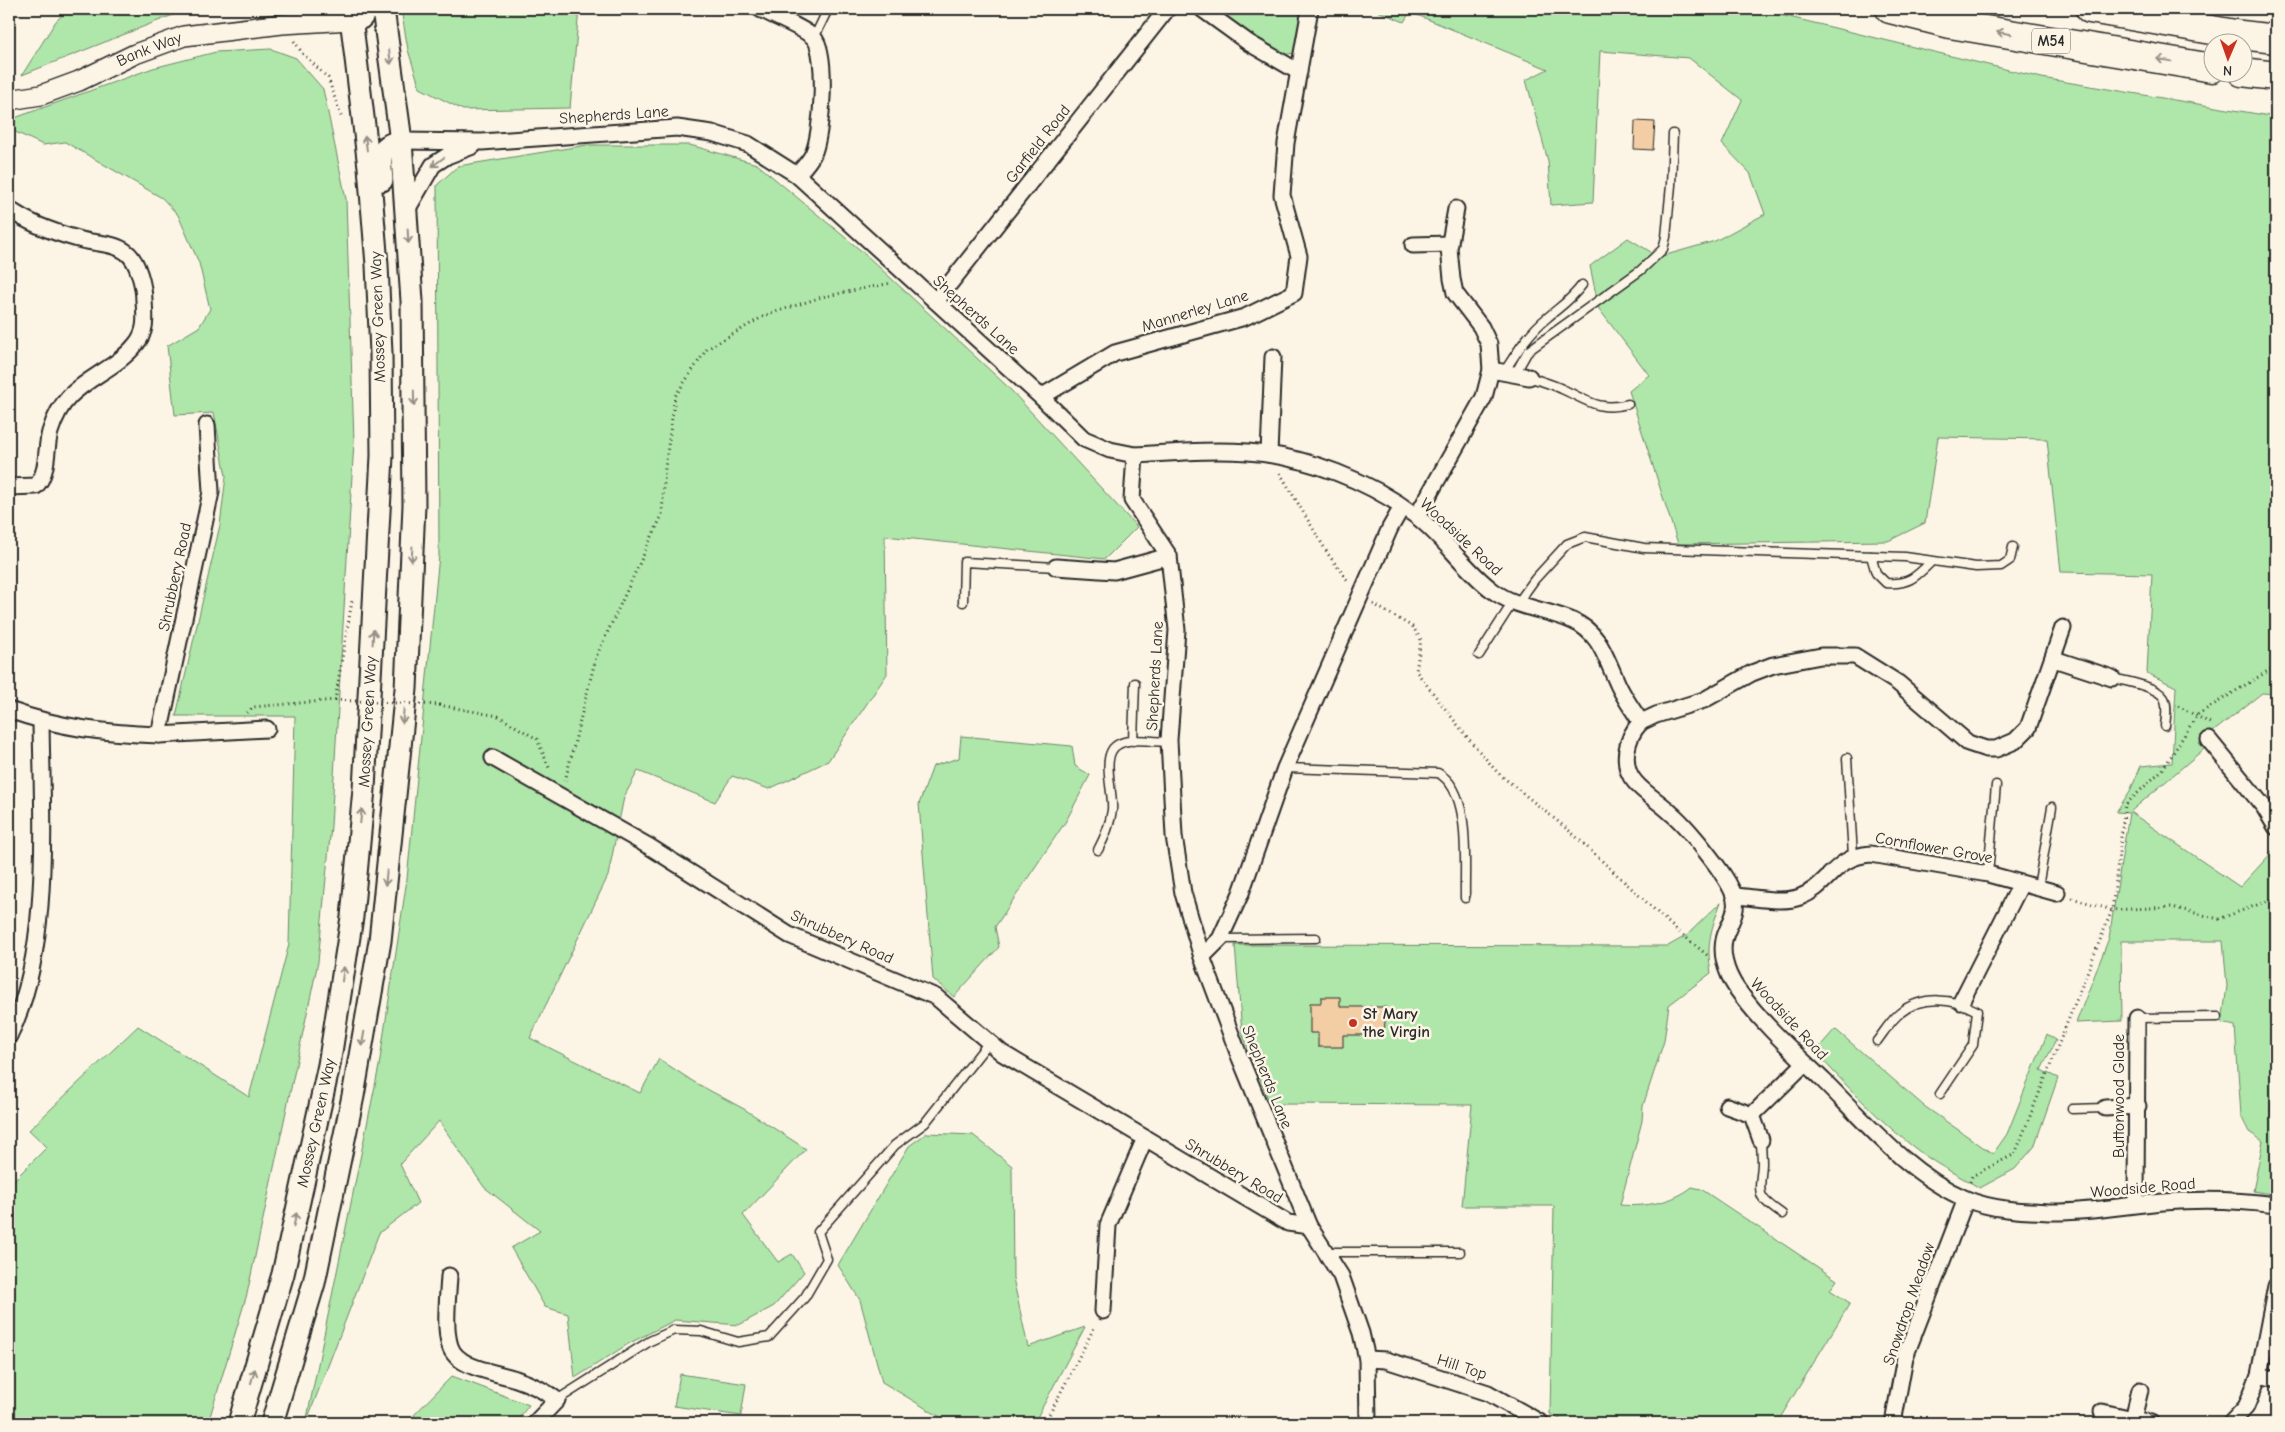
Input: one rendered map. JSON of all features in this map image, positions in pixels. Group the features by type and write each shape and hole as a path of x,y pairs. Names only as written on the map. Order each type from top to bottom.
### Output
{"highway":[{"name":"M54","path":"1890,9 1950,24 2202,66"},
{"path":"2090,9 2276,39"},
{"path":"2252,73 2276,76"}],"main road":[{"name":"Mossey Green Way","path":"272,1423 314,1283 353,1096 380,941 406,688 414,505 412,301 401,141 383,9"},
{"name":"Mossey Green Way","path":"239,1423 283,1274 329,1065 352,917 364,788 382,456 377,264 356,12"},
{"path":"382,456 391,405 393,376 390,286 380,168 384,148 387,144 401,141"}],"street":[{"path":"294,23 311,9"},
{"path":"760,9 814,38 822,57 823,74 818,139 813,154 796,175"},
{"name":"Garfield Road","path":"936,301 1167,9"},
{"path":"1202,9 1249,43 1299,72"},
{"name":"Mannerley Lane","path":"1041,397 1115,353 1245,317 1294,293 1299,256 1282,195 1286,143 1310,9"},
{"name":"Bank Way","path":"9,100 41,95 79,81 135,54 184,36 294,23 356,12"},
{"name":"Shepherds Lane","path":"401,141 482,142 668,128 712,133 748,144 796,175 1041,397 1084,439 1110,450 1134,455 1132,500 1169,556 1177,630 1169,742 1176,846 1183,893 1202,956 1240,1058 1309,1226 1341,1276 1362,1333 1367,1359 1368,1423"},
{"path":"407,210 422,181 433,165 447,156 482,142"},
{"path":"9,209 48,229 80,240 108,244 126,252 135,265 144,294 145,327 138,342 126,356 70,396 60,409 50,432 43,479 36,486 9,487"},
{"path":"1417,516 1484,397 1510,373 1489,344 1480,326 1455,293 1449,267 1450,244 1456,209"},
{"path":"1413,246 1450,244"},
{"path":"1269,454 1273,357"},
{"name":"Shrubbery Road","path":"159,735 211,492 207,425"},
{"name":"Woodside Road","path":"1134,455 1219,451 1269,454 1308,464 1353,480 1417,516 1480,580 1504,598 1574,621 1592,634 1604,650 1616,681 1641,722"},
{"path":"1202,956 1220,938 1241,893 1285,768 1390,528 1402,507"},
{"path":"1056,567 1114,571 1169,556"},
{"path":"1735,896 1694,837 1671,812 1636,783 1630,775 1627,748 1630,734 1641,722 1656,715 1704,700 1752,673 1773,665 1821,656 1855,656 1898,684 1968,743 1986,749 1996,748 2015,741 2028,728 2054,659 2063,628"},
{"path":"2054,659 2112,678"},
{"path":"9,710 41,721 105,733 159,735 267,729"},
{"path":"11,1026 27,987 36,936 43,853 41,721"},
{"path":"2209,740 2264,807 2276,827"},
{"name":"Shrubbery Road","path":"493,758 650,847 789,935 936,997 1002,1053 1288,1223 1309,1226"},
{"name":"Cornflower Grove","path":"1735,896 1780,900 1801,896 1820,884 1837,866 1854,856 1882,854 1988,874 2057,893"},
{"path":"1961,1002 2021,884"},
{"name":"Woodside Road","path":"1735,896 1735,912 1723,943 1727,971 1737,989 1759,1016 1885,1142 1932,1180 1966,1199 1978,1203 2010,1209 2050,1212 2085,1212 2136,1204 2197,1200 2276,1205"},
{"name":"Buttonwood Glade","path":"2136,1204 2137,1018"},
{"path":"1752,1114 1805,1063"},
{"path":"1727,1106 1752,1114"},
{"path":"2105,1108 2138,1106"},
{"path":"1752,1114 1761,1140"},
{"path":"1103,1311 1108,1225 1145,1138"},
{"name":"Snowdrop Meadow","path":"1892,1423 1906,1357 1966,1199"},
{"path":"449,1276 448,1333 449,1345 454,1354 465,1363 527,1383 545,1391 557,1400 535,1423"},
{"path":"2230,1423 2246,1407 2259,1375 2276,1286"},
{"name":"Hill Top","path":"1367,1359 1386,1360 1488,1393 1541,1423"},
{"path":"2259,1375 2276,1379"},
{"path":"2133,1419 2140,1390"},
{"path":"2102,1412 2151,1423"}],"lane":[{"path":"814,38 828,9"},
{"path":"1510,373 1528,351 1641,270 1663,249 1671,185 1673,134"},
{"path":"1510,373 1531,333 1548,316 1572,299 1582,285"},
{"path":"1510,373 1562,388 1584,401 1602,406 1614,408 1628,404"},
{"path":"1479,655 1534,579 1567,544 1585,537 1644,548 1905,557 1976,567 2001,566 2010,560 2013,548"},
{"path":"1871,556 1876,573 1886,583 1898,584 1916,578 1932,561"},
{"path":"963,602 964,562 1056,567"},
{"path":"2112,678 2147,687 2162,696 2166,704 2165,726"},
{"path":"1133,741 1135,682"},
{"path":"1098,850 1108,832 1112,809 1113,795 1109,772 1109,756 1113,748 1119,744 1133,741 1169,742"},
{"path":"1847,758 1854,856"},
{"path":"1285,768 1438,773 1446,778 1454,788 1461,806 1465,898"},
{"path":"1988,874 1996,785"},
{"path":"2038,888 2052,807"},
{"path":"1220,938 1316,938"},
{"path":"1877,1041 1899,1014 1922,1000 1961,1002 1977,1011 1973,1046 1940,1094"},
{"path":"2137,1018 2218,1017"},
{"path":"557,1400 650,1341 674,1330 701,1331 738,1342 769,1337 805,1297 827,1258 818,1232 895,1145 925,1123 989,1042"},
{"path":"2072,1109 2105,1108"},
{"path":"1761,1140 1762,1163 1758,1187 1760,1196 1768,1205 1782,1214"},
{"path":"1325,1252 1460,1252"}],"path":[{"path":"294,23 292,38 303,54 328,78 342,121"},
{"path":"561,796 596,657 662,515 665,468 675,396 706,349 766,315 822,297 911,279"},
{"path":"1269,454 1323,546 1360,596 1413,627 1421,640 1416,671 1467,737 1498,773 1572,833 1672,926 1727,971"},
{"path":"335,700 354,591 352,630"},
{"path":"1966,1199 1972,1176 2015,1154 2112,910 2125,805 2163,769 2197,715 2276,666"},
{"path":"349,707 350,698"},
{"path":"228,732 253,707 335,700 439,705 498,716 537,739 561,796"},
{"path":"2057,893 2112,910 2172,907 2219,918 2276,898"},
{"path":"1046,1423 1103,1311"}],"green space":[{"path":"69,9 188,9 22,75 56,21"},
{"path":"401,9 579,9 570,108 463,110 420,88 408,50"},
{"path":"1215,9 1303,9 1294,53 1283,55 1244,34"},
{"path":"1373,9 1756,9 2042,78 2276,117 2276,694 2262,693 2199,743 2204,749 2130,812 2240,887 2275,849 2276,851 2276,1078 2270,1111 2276,1113 2276,1195 2253,1191 2263,1141 2249,1132 2241,1116 2235,1026 2222,1023 2227,986 2223,941 2121,941 2122,1021 2076,1023 2109,938 2129,813 2116,812 2130,791 2141,766 2172,763 2176,687 2147,673 2152,574 2061,572 2047,439 1938,437 1925,523 1888,541 1678,544 1629,391 1649,375 1599,309 1590,266 1628,238 1659,257 1715,241 1765,214 1750,173 1722,144 1742,100 1689,58 1600,51 1593,202 1551,205 1548,161 1526,80 1548,69 1410,12 1404,22"},
{"path":"271,49 296,58 323,89 346,199 354,442 331,826 318,962 247,1294 208,1423 9,1423 9,1185 47,1147 29,1130 138,1026 249,1097 289,944 295,716 176,716 220,525 226,476 214,413 175,415 167,346 199,327 210,309 199,263 178,215 162,198 65,142 43,145 9,129 9,120 153,68 216,52"},
{"path":"587,145 690,145 757,164 865,254 1008,387 1137,527 1105,559 885,536 887,674 828,761 769,789 732,776 715,802 638,771 624,797 608,876 530,1038 640,1093 659,1059 694,1082 744,1109 806,1149 743,1215 778,1262 792,1254 804,1272 774,1306 739,1325 675,1320 628,1344 575,1378 568,1314 545,1307 511,1248 540,1231 484,1187 439,1121 400,1164 418,1203 379,1233 306,1423 379,1066 407,879 439,555 437,185 458,166"},
{"path":"961,736 1072,746 1075,766 1090,775 1066,821 995,927 999,947 954,997 933,979 919,804 933,766 959,758"},
{"path":"1721,902 1710,937 1711,973 1669,1005 1664,1041 1643,1106 1642,1121 1620,1205 1658,1203 1676,1197 1692,1187 1701,1189 1837,1280 1830,1290 1850,1303 1777,1423 1567,1423 1550,1414 1554,1206 1462,1206 1472,1105 1270,1104 1242,1033 1235,945 1668,946 1686,936"},
{"path":"1835,1029 1924,1106 1993,1154 2007,1134 2047,1034 2056,1040 2041,1070 2058,1078 2034,1147 2015,1169 1980,1188 1944,1168 1894,1131 1815,1052"},
{"path":"927,1133 973,1135 1012,1166 1013,1278 1028,1347 1085,1327 1034,1423 950,1423 882,1382 860,1300 838,1265 909,1146"},
{"path":"680,1374 746,1384 741,1416 674,1406"},
{"path":"452,1376 529,1405 515,1423 413,1423 414,1415"}],"building":[{"path":"1635,121 1655,122 1653,150 1634,149"},
{"name":"St Mary the Virgin","path":"1321,997 1340,997 1340,1007 1386,1007 1384,1035 1343,1035 1343,1047 1318,1047 1318,1033 1310,1033 1310,1003 1321,1003"}],"place":[{"name":"St Mary the Virgin","path":"1353,1023"}]}
